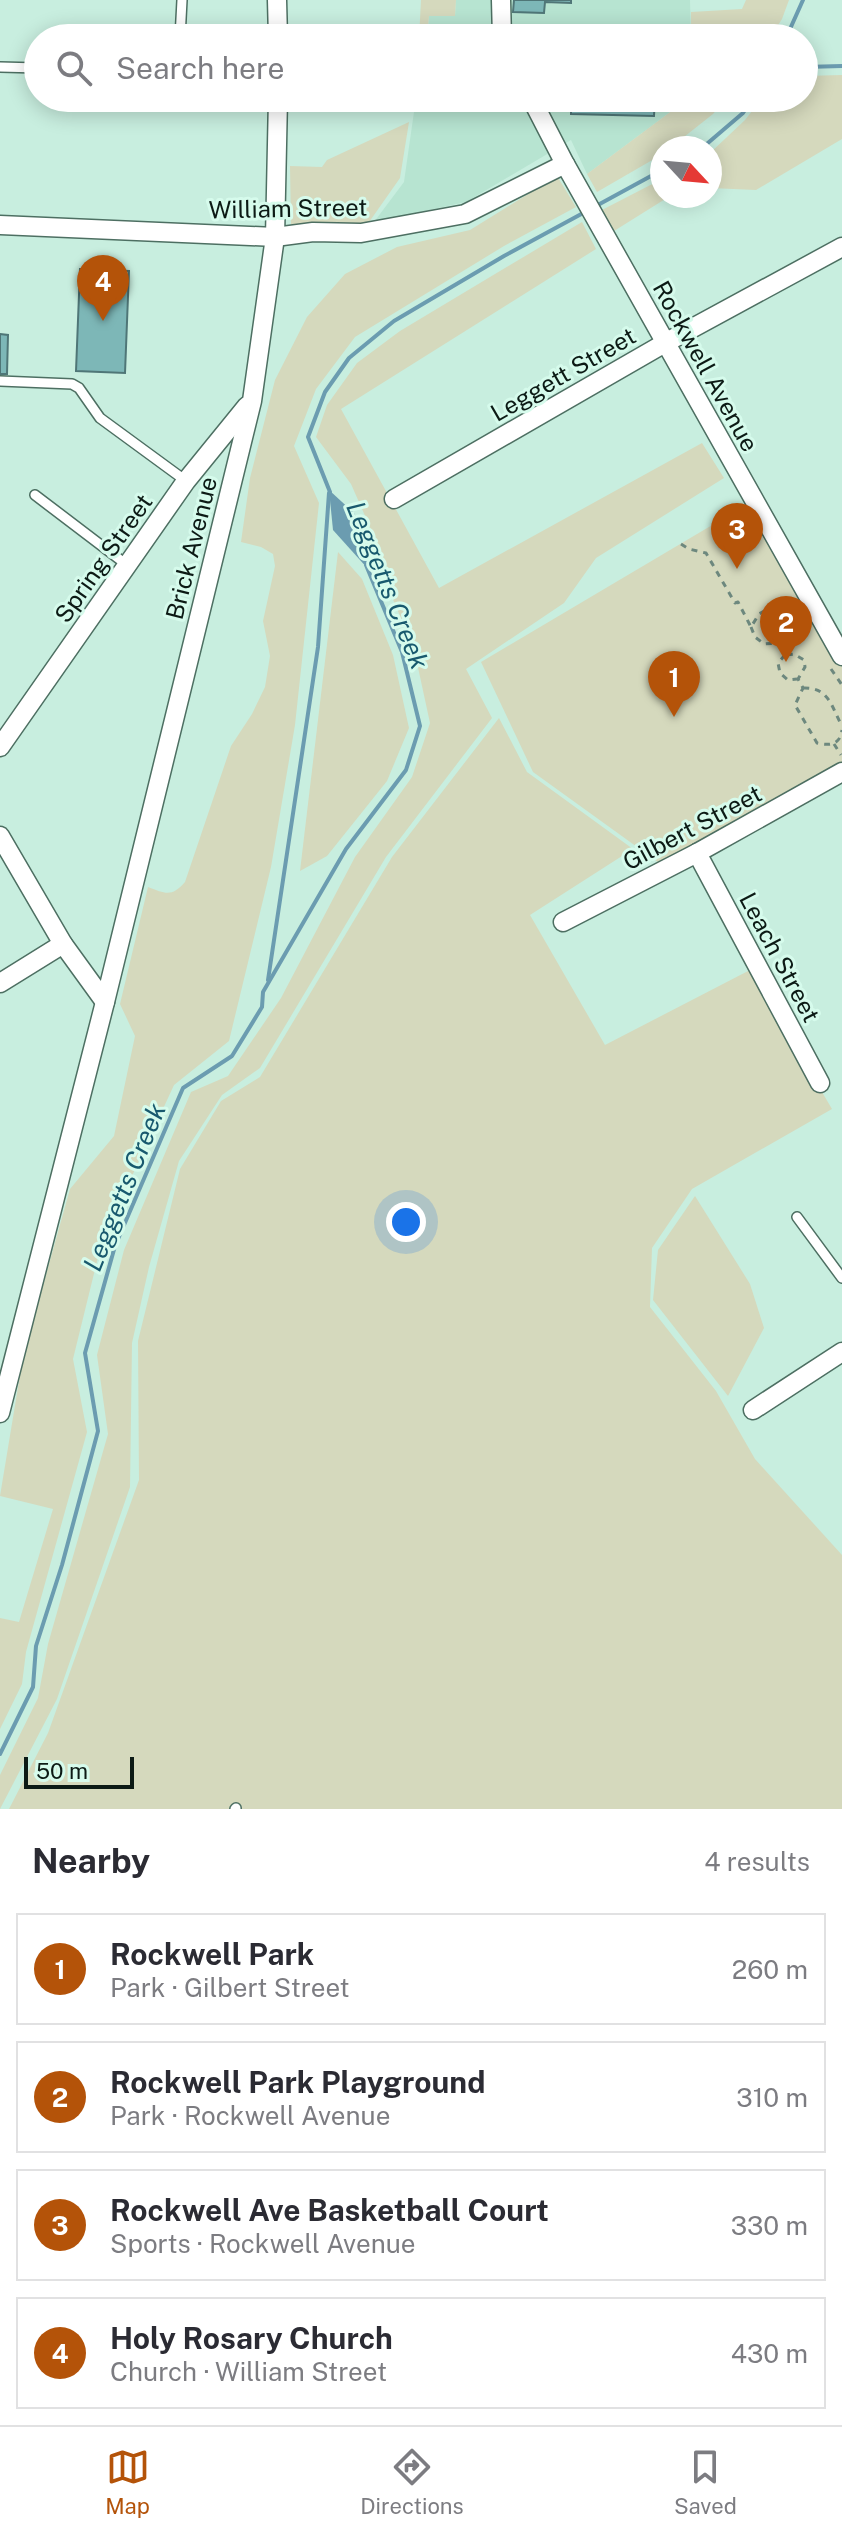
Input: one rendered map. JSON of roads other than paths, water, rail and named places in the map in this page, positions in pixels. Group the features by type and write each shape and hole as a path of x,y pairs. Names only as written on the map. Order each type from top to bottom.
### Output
{"street":[{"path":"277,0 278,24"},
{"path":"501,0 502,24"},
{"name":"Brick Avenue","path":"0,1413 105,1002 252,401 275,237 278,112"},
{"name":"Rockwell Avenue","path":"538,112 842,656"},
{"name":"William Street","path":"0,225 275,237 313,232 361,233 465,214 565,164"},
{"name":"Leggett Street","path":"394,499 665,343 842,247"},
{"name":"Spring Street","path":"0,747 186,481 252,401"},
{"name":"Gilbert Street","path":"563,922 697,853 842,772"},
{"path":"0,836 63,944 105,1002"},
{"name":"Leach Street","path":"697,853 820,1083"},
{"path":"0,983 63,944"},
{"path":"753,1410 842,1352"}],"lane":[{"path":"181,24 182,0"},
{"path":"0,67 24,68"},
{"path":"0,381 72,384 79,388 100,418 186,481"},
{"path":"35,495 127,565"},
{"path":"797,1217 842,1278"}],"water":[{"path":"329,490 354,513 370,543 369,570 333,530"}],"waterway":[{"path":"792,24 803,0"},
{"name":"Leggetts Creek","path":"818,67 842,66"},
{"name":"Leggetts Creek","path":"716,136 744,112"},
{"name":"Leggetts Creek","path":"596,206 650,177"},
{"name":"Leggetts Creek","path":"330,492 308,437 325,392 349,358 394,321 585,212"},
{"name":"Leggetts Creek","path":"268,980 318,647 329,493"},
{"name":"Leggetts Creek","path":"0,1754 33,1687 36,1646 62,1565 98,1431 85,1353 115,1246 183,1088 232,1056 262,1007 263,992 346,849 406,770 420,726 402,652 366,565"}],"place":[{"name":"Holy Rosary Church","path":"103,321"},
{"name":"Rockwell Ave Basketball Court","path":"737,569"},
{"name":"Rockwell Park Playground","path":"786,662"},
{"name":"Rockwell Park","path":"674,717"}]}
